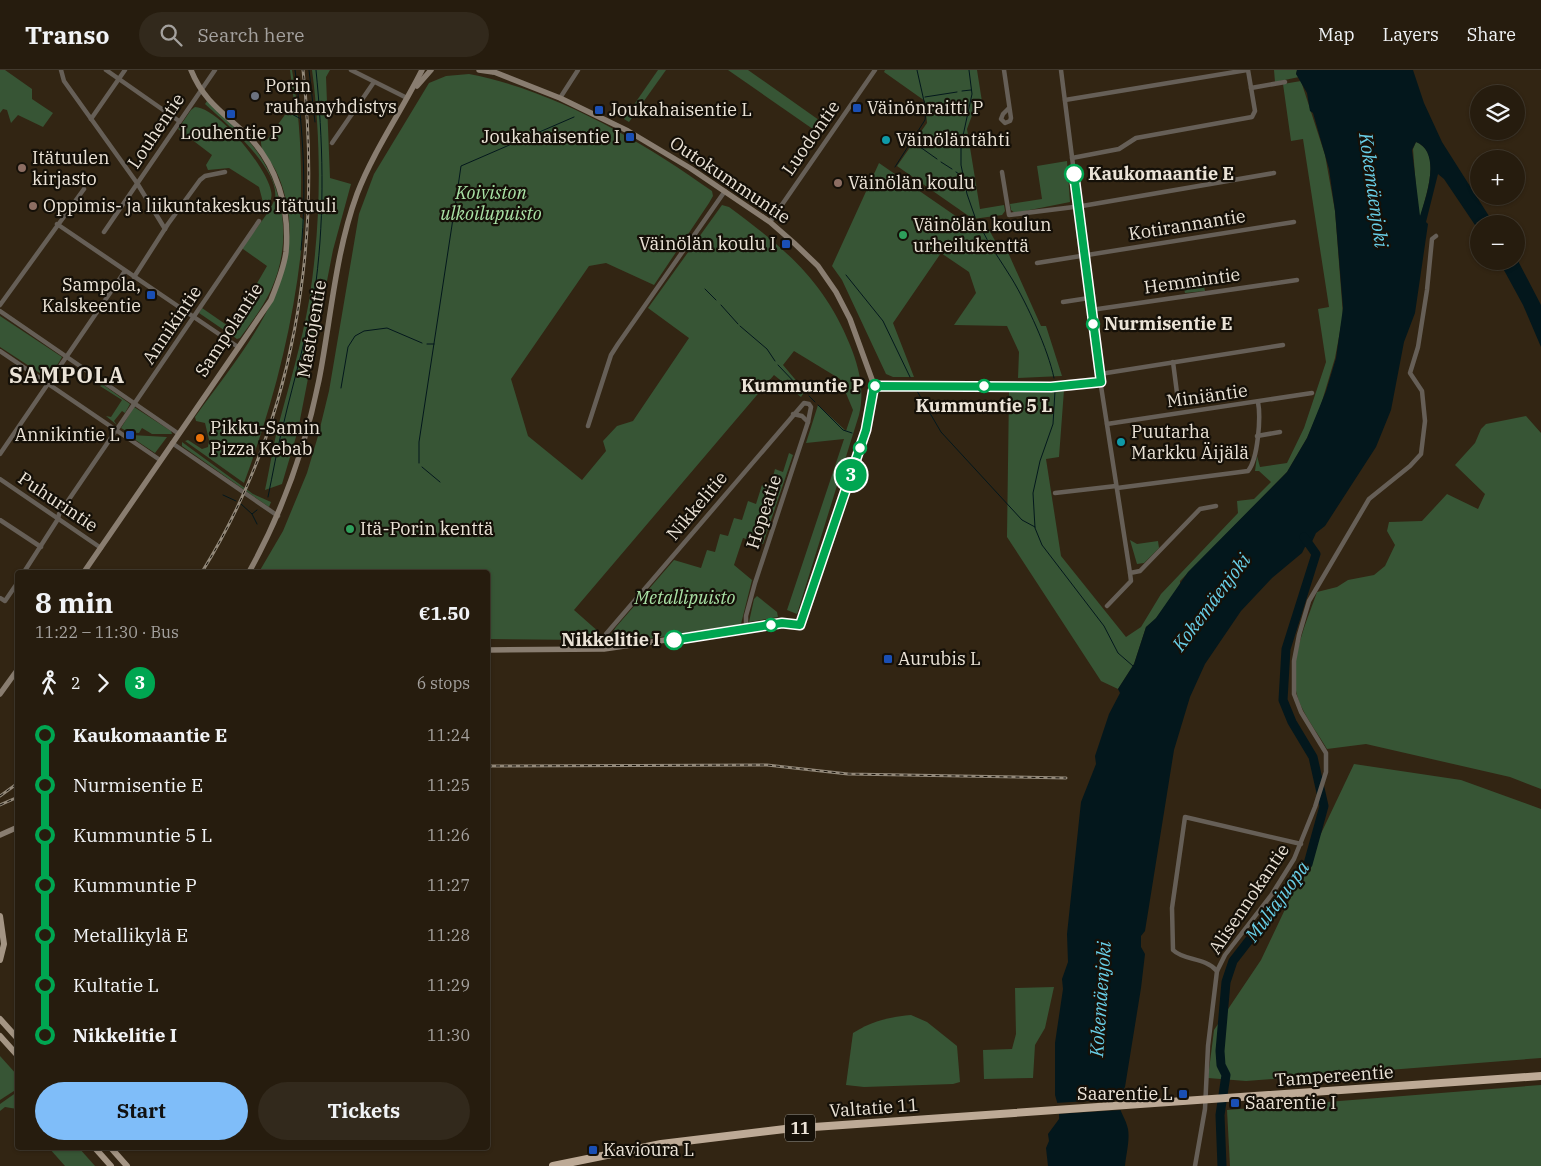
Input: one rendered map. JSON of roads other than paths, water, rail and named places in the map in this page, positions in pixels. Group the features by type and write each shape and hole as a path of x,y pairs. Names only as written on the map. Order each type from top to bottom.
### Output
{"highway":[{"name":"Tampereentie","path":"1049,1111 1541,1076"},
{"name":"Valtatie 11","path":"553,1166 644,1147 734,1134 1049,1111"}],"main road":[{"path":"0,916 4,944 0,960"},
{"path":"0,1019 15,1036"},
{"path":"0,1036 15,1053"},
{"path":"97,1150 111,1166"},
{"path":"113,1150 126,1166"}],"street":[{"path":"61,70 64,82 137,183 165,229"},
{"path":"106,70 179,121"},
{"path":"90,119 125,70"},
{"name":"Sampolantie","path":"85,570 271,300 286,253 286,225 283,200 275,176 262,153 246,134 200,91 190,70"},
{"name":"Louhentie","path":"104,232 215,70"},
{"path":"351,70 374,82 409,95"},
{"name":"Mastojentie","path":"250,570 278,516 292,482 305,440 342,248 357,195 379,146 422,70"},
{"name":"Mastojentie","path":"409,95 431,70"},
{"name":"Outokummuntie","path":"480,70 497,73"},
{"name":"Outokummuntie","path":"489,70 560,98 628,132 725,191 770,222 818,266 836,292 850,319 874,386"},
{"path":"560,98 578,70"},
{"name":"Luodontie","path":"770,222 875,70"},
{"path":"1004,70 1009,108"},
{"path":"1062,70 1089,298 1131,581 1107,606"},
{"path":"1065,100 1220,72 1248,70 1252,88 1254,111 1252,117 1136,138 1120,149 1072,158"},
{"path":"332,143 374,82"},
{"path":"1252,88 1285,82"},
{"path":"134,277 200,180 205,176 225,172"},
{"path":"1002,172 1009,216 1274,173"},
{"path":"0,305 84,189"},
{"path":"588,426 611,355 725,191"},
{"name":"Annikintie","path":"25,570 58,519 59,514 259,221"},
{"name":"Kotirannantie","path":"1036,263 1294,222"},
{"path":"57,224 238,347"},
{"name":"Alisennokantie","path":"1195,1166 1205,1100 1208,1046 1217,972 1225,955 1272,894 1301,844 1326,772 1323,747 1301,712 1294,694 1294,661 1309,601 1369,499 1410,466 1421,454 1424,436 1422,391 1410,373 1426,300 1432,239 1436,236"},
{"path":"0,454 125,271"},
{"name":"Hemmintie","path":"1091,310 1297,280"},
{"path":"1063,302 1089,298"},
{"path":"0,311 134,405 179,434"},
{"path":"1100,374 1284,345"},
{"path":"0,351 160,460"},
{"path":"1173,362 1177,393"},
{"path":"490,650 604,649 782,623 800,625 866,430 874,386 1051,387 1101,382"},
{"name":"Miniäntie","path":"1107,424 1312,393"},
{"path":"1055,494 1248,471 1252,466 1257,436 1260,413 1258,402"},
{"path":"793,414 804,403 809,404 811,407 808,422"},
{"path":"793,414 802,416 808,422"},
{"name":"Nikkelitie","path":"604,649 606,634 793,414"},
{"name":"Hopeatie","path":"746,628 746,616 755,583 808,422"},
{"path":"1257,436 1280,432"},
{"path":"172,444 278,516"},
{"name":"Puhurintie","path":"0,479 101,548"},
{"path":"1130,573 1140,572 1200,509 1216,506"},
{"path":"0,520 41,547"},
{"path":"0,598 5,601 15,586"},
{"path":"0,694 15,673"},
{"path":"1217,972 1204,961 1177,954 1173,950 1172,908 1185,817 1301,844"},
{"path":"0,835 15,828"}],"water":[{"name":"Kokemäenjoki","path":"1297,70 1413,70 1424,103 1442,142 1470,186 1470,205 1482,205 1488,215 1470,215 1470,218 1444,179 1438,174 1426,222 1428,224 1415,313 1404,342 1391,410 1376,447 1325,526 1316,533 1310,546 1305,547 1302,553 1272,578 1241,611 1205,664 1190,697 1174,750 1145,931 1141,936 1141,947 1145,954 1141,988 1125,1087 1119,1099 1120,1109 1128,1129 1125,1166 1048,1166 1046,1148 1049,1141 1048,1134 1059,1119 1059,1109 1055,1095 1055,1043 1063,989 1062,979 1068,962 1067,934 1081,802 1096,764 1095,756 1109,714 1120,693 1118,689 1134,664 1146,627 1156,618 1188,572 1287,472 1307,438 1326,391 1336,358 1343,308 1335,211 1329,169 1313,113 1310,111 1307,93 1296,74","holes":["1416,142 1424,147 1428,155 1430,176 1420,216 1412,150"]},
{"path":"1504,270 1523,270 1541,305 1541,347 1523,305"}],"waterway":[{"path":"295,70 303,160 304,205 301,250"},
{"path":"309,70 315,122"},
{"path":"268,497 316,282 322,202 320,123 316,70"},
{"path":"895,167 925,120 926,110 917,70"},
{"path":"969,70 972,94 961,145 961,165 967,194 975,217"},
{"path":"962,91 971,90"},
{"path":"925,97 957,92"},
{"path":"284,110 301,119"},
{"path":"455,207 461,166 574,117"},
{"path":"913,142 937,159"},
{"path":"941,162 952,169"},
{"path":"956,172 962,176"},
{"path":"419,463 419,442 454,212"},
{"path":"980,226 1024,301 1042,341 1054,378"},
{"path":"846,275 883,321 910,377"},
{"path":"705,289 716,300"},
{"path":"721,305 738,324"},
{"path":"740,326 767,349 775,361"},
{"path":"341,388 348,347 355,336 364,331 387,328 422,343"},
{"path":"427,344 434,344"},
{"path":"778,365 807,393"},
{"path":"917,391 941,432 1022,520 1035,527"},
{"path":"1055,391 1053,424 1040,461 1033,493 1035,528 1042,545 1104,626 1118,653 1133,666"},
{"path":"809,396 815,402"},
{"path":"818,405 843,430 852,433"},
{"path":"422,467 440,482"},
{"path":"223,495 236,501"},
{"path":"241,504 252,514 257,510"},
{"path":"252,514 257,524"},
{"name":"Multajuopa","path":"1222,1166 1220,1115 1226,1075 1221,1065 1220,1051 1226,982 1233,961 1308,864 1324,806 1313,757 1292,722 1283,700 1286,649 1316,554 1304,537"}],"railway":[{"path":"203,570 234,514 260,455 280,393 294,330 304,265 308,200 308,135 303,70"},
{"path":"490,766 767,765 848,774 1066,778"},
{"path":"0,796 15,785"},
{"path":"0,805 15,798"}],"place":[{"name":"Porin rauhanyhdistys","path":"255,96"},
{"name":"Väinönraitti P","path":"857,108"},
{"name":"Joukahaisentie L","path":"599,110"},
{"name":"Louhentie P","path":"231,114"},
{"name":"Joukahaisentie I","path":"630,137"},
{"name":"Väinöläntähti","path":"886,140"},
{"name":"Itätuulen kirjasto","path":"22,168"},
{"name":"Kaukomaantie E","path":"1074,174"},
{"name":"Väinölän koulu","path":"838,183"},
{"name":"Oppimis- ja liikuntakeskus Itätuuli","path":"33,206"},
{"name":"Väinölän koulun urheilukenttä","path":"903,235"},
{"name":"Väinölän koulu I","path":"786,244"},
{"name":"Sampola, Kalskeentie","path":"151,295"},
{"name":"Nurmisentie E","path":"1093,324"},
{"name":"Kummuntie P","path":"875,386"},
{"name":"Kummuntie 5 L","path":"984,386"},
{"name":"Annikintie L","path":"130,435"},
{"name":"Pikku-Samin Pizza Kebab","path":"200,438"},
{"name":"Puutarha Markku Äijälä","path":"1121,442"},
{"name":"Itä-Porin kenttä","path":"350,529"},
{"name":"Nikkelitie I","path":"674,640"},
{"name":"Aurubis L","path":"888,659"},
{"name":"Saarentie L","path":"1183,1094"},
{"name":"Saarentie I","path":"1235,1103"},
{"name":"Kavioura L","path":"593,1150"}],"district":[{"name":"SAMPOLA","path":"67,375"}],"park label":[{"name":"Koiviston ulkoilupuisto","path":"491,203"},
{"name":"Metallipuisto","path":"685,598"}]}
